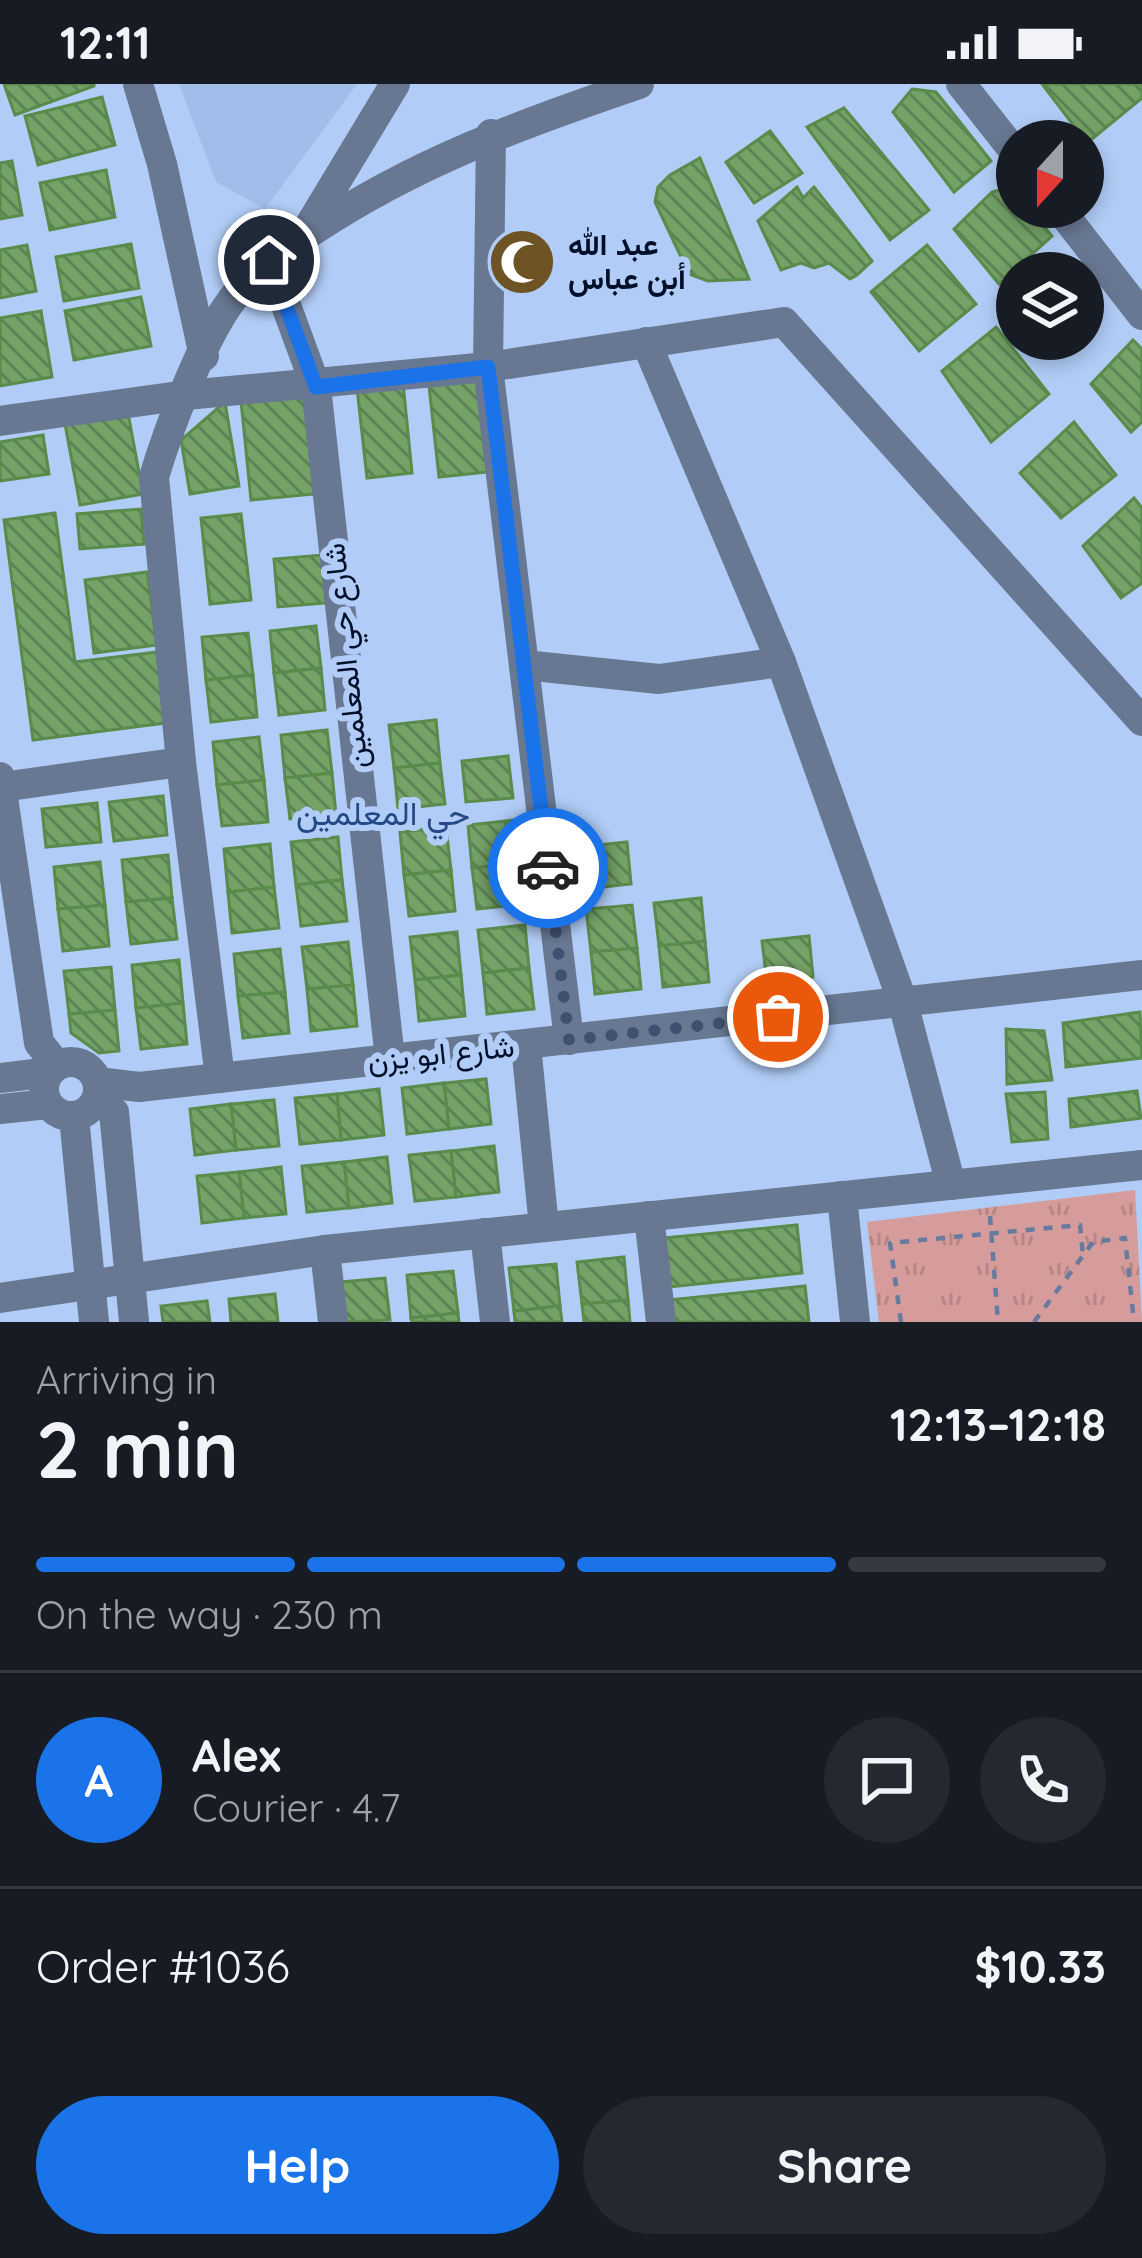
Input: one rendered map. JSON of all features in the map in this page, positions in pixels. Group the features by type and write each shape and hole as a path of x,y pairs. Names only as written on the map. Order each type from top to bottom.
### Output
{"street":[{"path":"138,84 162,164 204,356"},
{"path":"302,238 395,84"},
{"path":"220,1078 181,762 154,477 186,395 230,302 269,260 375,189 491,134 639,84"},
{"path":"961,84 996,128"},
{"path":"491,134 488,367 569,1040"},
{"path":"1074,228 1142,315"},
{"name":"شارع حي المعلمين","path":"269,260 316,387 390,1059"},
{"path":"0,421 186,395 316,387 488,367 784,322 1142,721"},
{"path":"646,342 781,662 903,1003 951,1185"},
{"path":"524,665 659,679 781,662"},
{"path":"2,787 181,762"},
{"path":"0,777 6,857 39,1043 53,1069"},
{"name":"شارع ابو يزن","path":"79,1101 140,1087 1142,975"},
{"path":"526,1045 544,1227"},
{"path":"0,1078 80,1064 94,1322"},
{"path":"53,1069 44,1086 114,1112 134,1322"},
{"path":"0,1109 79,1101"},
{"path":"0,1298 325,1250 1142,1166"},
{"path":"842,1196 854,1322"},
{"path":"649,1216 661,1322"},
{"path":"485,1233 494,1322"},
{"path":"325,1250 333,1322"}],"path":[{"path":"990,1216 998,1322"},
{"path":"901,1322 890,1243 1080,1226 1083,1255"},
{"path":"1034,1322 1093,1242 1125,1238 1134,1322"}],"shaded area":[{"path":"179,84 357,84 265,209 216,182"}],"green space":[{"path":"1135,1190 1142,1322 879,1322 867,1222"}],"building":[{"path":"4,84 94,84 94,86 15,115"},
{"path":"1042,84 1142,84 1142,98 1104,129 1104,120 1069,120"},
{"path":"912,89 936,92 991,161 954,192 893,112"},
{"path":"102,97 115,145 38,165 25,116"},
{"path":"844,108 929,210 890,240 807,127"},
{"path":"770,131 802,173 754,203 726,162"},
{"path":"700,158 749,279 708,281 689,274 655,202 658,187 670,175"},
{"path":"12,161 22,215 0,219 0,163"},
{"path":"106,170 115,217 50,230 40,183"},
{"path":"797,187 803,198 814,187 872,261 857,275 850,279 829,263 814,268 801,263 781,270 758,221"},
{"path":"996,191 996,228 1046,228 1052,236 1034,252 996,252 996,280 954,229"},
{"path":"131,244 139,288 64,301 56,257"},
{"path":"27,245 36,291 0,298 0,250"},
{"path":"927,245 976,304 919,351 871,292"},
{"path":"141,297 151,346 74,360 65,311"},
{"path":"41,311 52,377 0,386 0,318"},
{"path":"996,327 996,360 1022,360 1049,394 991,442 942,371"},
{"path":"1133,340 1142,349 1142,422 1131,432 1091,384"},
{"path":"478,381 488,472 439,477 429,386"},
{"path":"403,383 412,473 367,478 357,388"},
{"path":"304,394 314,494 251,500 241,401"},
{"path":"225,402 239,486 190,494 181,440"},
{"path":"128,413 143,494 80,505 65,424"},
{"path":"1074,422 1116,475 1061,518 1020,473"},
{"path":"43,435 49,474 0,481 0,442"},
{"path":"1134,498 1142,508 1142,583 1121,598 1083,546"},
{"path":"141,509 144,544 80,549 77,514"},
{"path":"55,513 75,662 157,652 166,723 33,740 4,520"},
{"path":"241,514 251,600 210,604 201,518"},
{"path":"322,555 326,603 278,607 274,559"},
{"path":"147,572 157,645 94,653 85,580"},
{"path":"316,626 321,668 274,673 270,631"},
{"path":"248,633 253,675 206,680 202,637"},
{"path":"321,668 325,710 279,715 274,673"},
{"path":"253,675 257,717 211,722 206,680"},
{"path":"436,720 440,763 394,768 389,725"},
{"path":"327,730 332,773 285,778 281,735"},
{"path":"259,737 264,780 217,785 213,742"},
{"path":"508,756 513,798 466,802 462,761"},
{"path":"440,763 445,804 398,809 394,768"},
{"path":"332,773 336,815 290,819 285,778"},
{"path":"264,780 268,822 222,826 217,785"},
{"path":"163,796 167,835 114,841 109,802"},
{"path":"97,803 101,842 46,847 42,809"},
{"path":"514,820 519,863 472,868 468,825"},
{"path":"446,827 451,870 404,875 400,832"},
{"path":"338,837 342,880 296,885 291,842"},
{"path":"627,842 631,884 585,889 580,847"},
{"path":"270,844 274,887 228,892 224,849"},
{"path":"168,855 172,898 126,902 122,860"},
{"path":"100,862 105,905 58,909 54,867"},
{"path":"519,863 523,904 477,909 472,868"},
{"path":"451,870 455,911 409,916 404,875"},
{"path":"342,880 347,921 301,926 296,885"},
{"path":"274,887 279,928 232,933 228,892"},
{"path":"172,898 177,939 131,944 126,902"},
{"path":"701,898 705,941 659,946 654,903"},
{"path":"105,905 109,946 63,951 58,909"},
{"path":"632,905 637,948 591,952 586,909"},
{"path":"525,925 529,968 483,973 478,930"},
{"path":"457,932 461,975 415,980 410,937"},
{"path":"809,936 813,977 767,982 762,941"},
{"path":"705,941 709,982 663,987 659,946"},
{"path":"348,942 353,985 307,989 302,947"},
{"path":"637,948 641,989 595,994 591,952"},
{"path":"280,949 285,992 238,996 234,954"},
{"path":"179,960 183,1003 136,1008 132,965"},
{"path":"111,967 115,1010 69,1014 64,971"},
{"path":"529,968 534,1009 487,1014 483,973"},
{"path":"461,975 465,1016 419,1021 415,980"},
{"path":"353,985 357,1026 311,1031 307,989"},
{"path":"285,992 289,1033 243,1038 238,996"},
{"path":"183,1003 187,1044 141,1049 136,1008"},
{"path":"115,1010 119,1051 99,1053 71,1033 69,1014"},
{"path":"1140,1012 1142,1058 1066,1067 1063,1023"},
{"path":"1006,1029 1044,1031 1052,1080 1007,1084"},
{"path":"486,1079 491,1124 449,1129 444,1083"},
{"path":"444,1083 449,1129 407,1134 402,1088"},
{"path":"379,1089 384,1135 341,1140 337,1094"},
{"path":"1137,1091 1141,1118 1071,1127 1069,1099"},
{"path":"1045,1092 1048,1139 1012,1142 1006,1094"},
{"path":"337,1094 341,1140 300,1144 295,1098"},
{"path":"274,1100 279,1146 236,1150 231,1104"},
{"path":"231,1104 236,1150 195,1155 190,1109"},
{"path":"494,1146 499,1192 456,1197 451,1151"},
{"path":"451,1151 456,1197 415,1201 409,1155"},
{"path":"387,1157 392,1203 349,1208 344,1162"},
{"path":"344,1162 349,1208 307,1212 302,1166"},
{"path":"281,1167 286,1214 244,1218 239,1172"},
{"path":"239,1172 244,1218 202,1223 197,1176"},
{"path":"797,1225 802,1273 668,1287 663,1238"},
{"path":"624,1257 628,1300 582,1304 577,1262"},
{"path":"556,1264 560,1306 514,1311 509,1268"},
{"path":"453,1271 458,1313 411,1318 407,1275"},
{"path":"385,1278 390,1320 343,1322 339,1282"},
{"path":"805,1286 809,1322 670,1322 668,1300"},
{"path":"275,1294 278,1322 231,1322 229,1299"},
{"path":"628,1300 630,1322 584,1322 582,1304"},
{"path":"207,1301 210,1322 163,1322 161,1306"},
{"path":"560,1306 562,1322 515,1322 514,1311"},
{"path":"458,1313 459,1322 412,1322 411,1318"}],"way so far":[{"path":"548,868 569,1040 778,1017"}],"place":[{"name":"عبد الله أبن عباس","path":"522,262"}],"district":[{"name":"حي المعلمين","path":"383,813"}],"route":[{"path":"269,260 316,387 488,367 548,868"}]}
